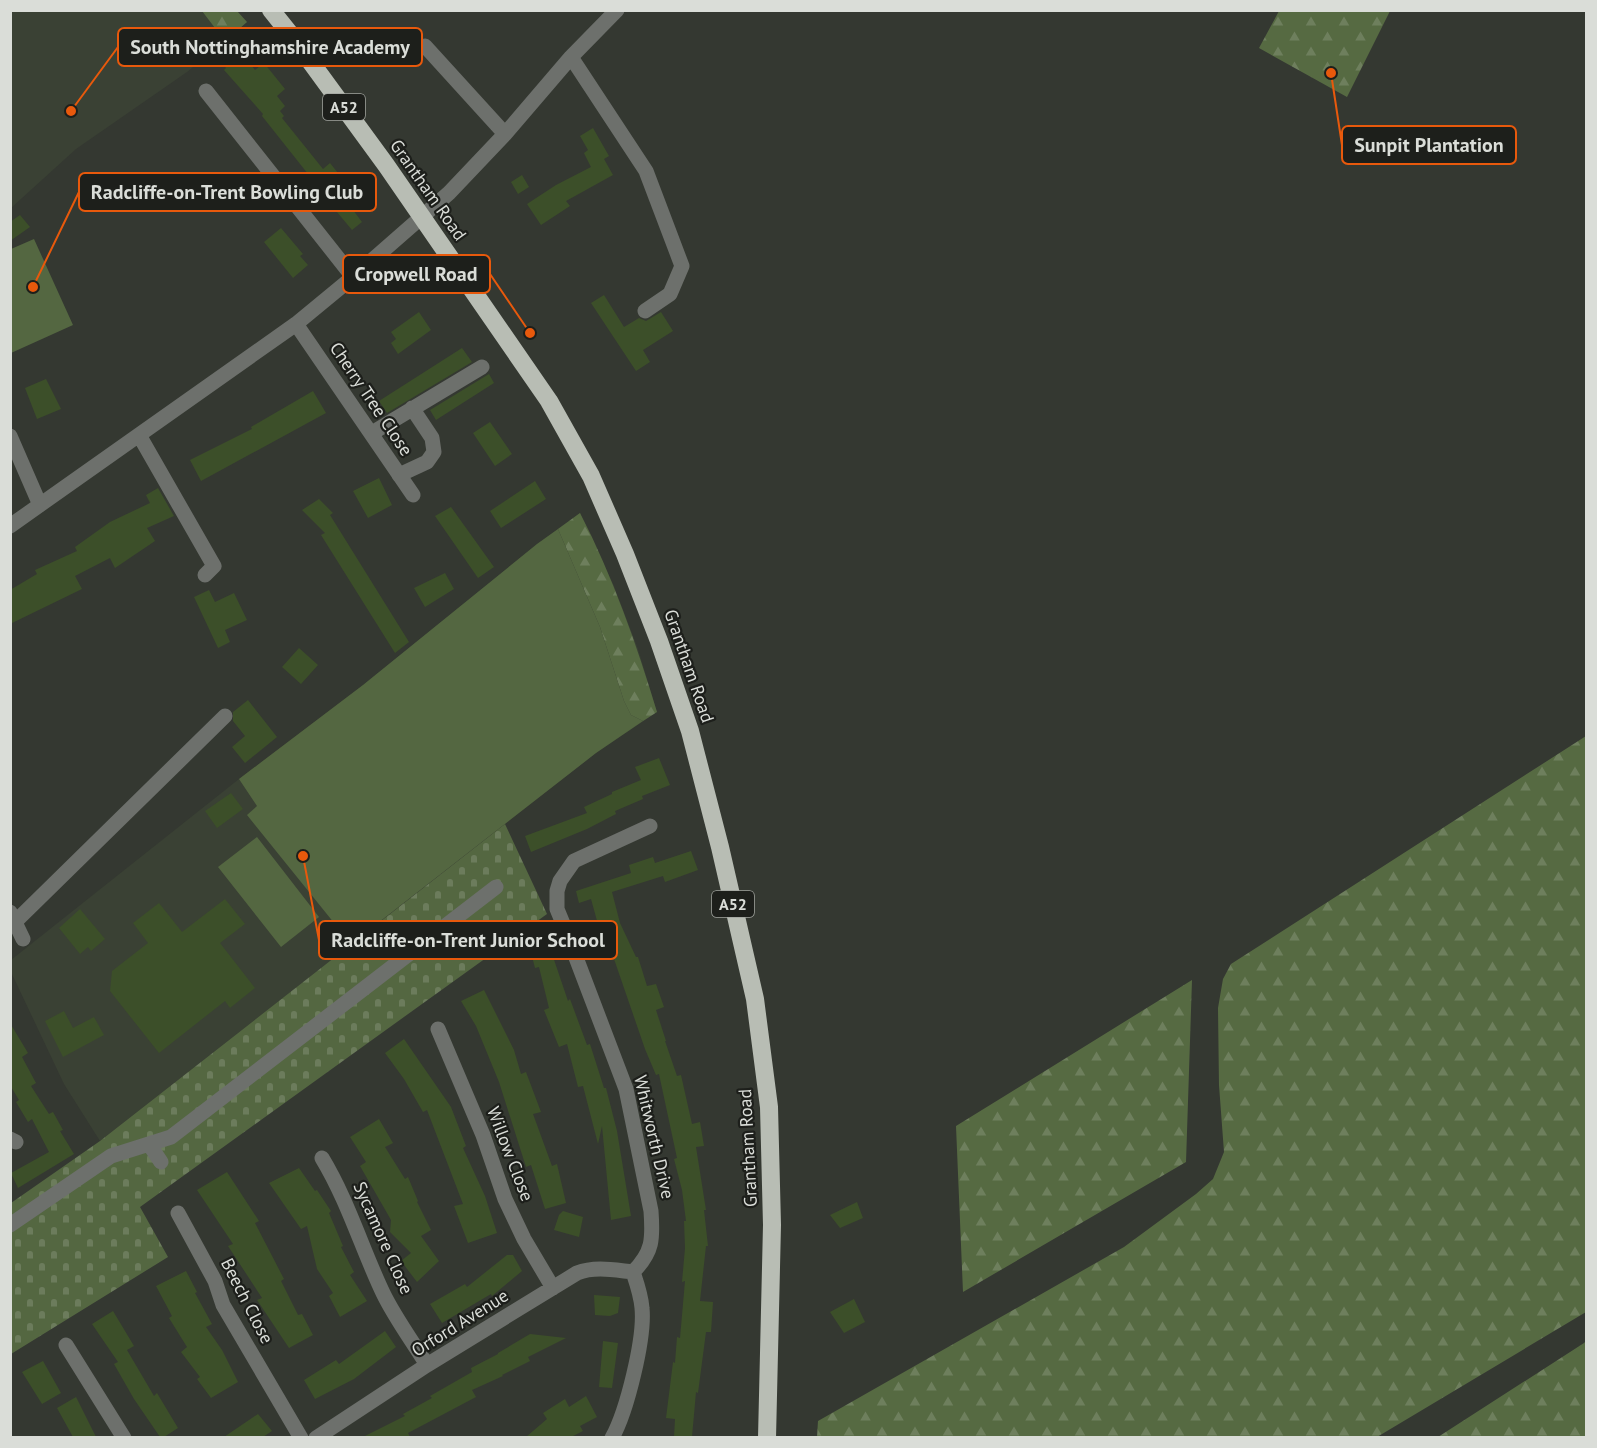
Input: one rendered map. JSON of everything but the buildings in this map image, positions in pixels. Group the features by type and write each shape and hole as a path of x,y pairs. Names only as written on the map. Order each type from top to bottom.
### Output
{"highway":[{"name":"Grantham Road","path":"271,10 423,217 549,401 591,476 659,641 690,731 720,847 755,999 769,1107 772,1225 766,1437"}],"street":[{"path":"10,526 296,324 423,217 505,134 571,57 617,10"},
{"path":"425,46 505,134"},
{"path":"571,57 646,171 682,266 670,294 645,311"},
{"path":"206,91 352,277"},
{"name":"Cherry Tree Close","path":"296,324 413,495"},
{"path":"372,433 482,366"},
{"path":"399,475 427,462 434,452 432,438 412,408"},
{"path":"139,435 214,566 205,575"},
{"path":"10,436 40,505"},
{"path":"23,939 13,917 225,716"},
{"name":"Whitworth Drive","path":"633,1272 649,1252 652,1230 633,1120 626,1089 556,900 560,881 574,861 650,826"},
{"path":"10,1224 111,1156 171,1137 496,887"},
{"name":"Willow Close","path":"438,1029 483,1135 505,1199 524,1239 553,1288"},
{"path":"149,1144 160,1162"},
{"name":"Sycamore Close","path":"322,1158 336,1181 384,1294 427,1365"},
{"name":"Beech Close","path":"178,1213 215,1281 223,1305 301,1437"},
{"name":"Orford Avenue","path":"316,1437 427,1365 586,1270 633,1272"},
{"path":"612,1437 626,1407 643,1326 641,1295 633,1272"},
{"path":"66,1345 124,1437"}],"shaded area":[{"path":"11,11 237,11 247,22 187,72 76,149 11,208"},
{"path":"580,513 614,586 638,649 657,712 596,753 100,1141 64,1084 11,972 11,960 239,779 363,685 537,544"}],"green space":[{"path":"202,11 237,11 247,22 225,41"},
{"path":"1279,11 1390,11 1347,97 1259,48"},
{"path":"34,239 73,325 11,353 11,249"},
{"path":"580,513 623,611 657,712 643,721 631,715 624,701 600,627 558,529"},
{"path":"558,529 600,627 624,701 631,715 643,721 596,753 351,944 247,815 257,806 239,779 363,685"},
{"path":"1586,736 1586,1312 1377,1437 817,1437 818,1421 1124,1247 1213,1179 1224,1152 1219,1085 1218,1008 1223,979 1231,964"},
{"path":"505,824 547,914 140,1207 168,1257 11,1354 11,1203 100,1141"},
{"path":"257,837 319,917 281,947 218,867"},
{"path":"1192,980 1186,1162 963,1292 956,1126"},
{"path":"1586,1341 1586,1437 1438,1437 1584,1343"}],"place":[{"name":"Sunpit Plantation","path":"1331,73"},
{"name":"South Nottinghamshire Academy","path":"71,111"},
{"name":"Radcliffe-on-Trent Bowling Club","path":"33,287"},
{"name":"Cropwell Road","path":"530,333"},
{"name":"Radcliffe-on-Trent Junior School","path":"303,856"}]}
